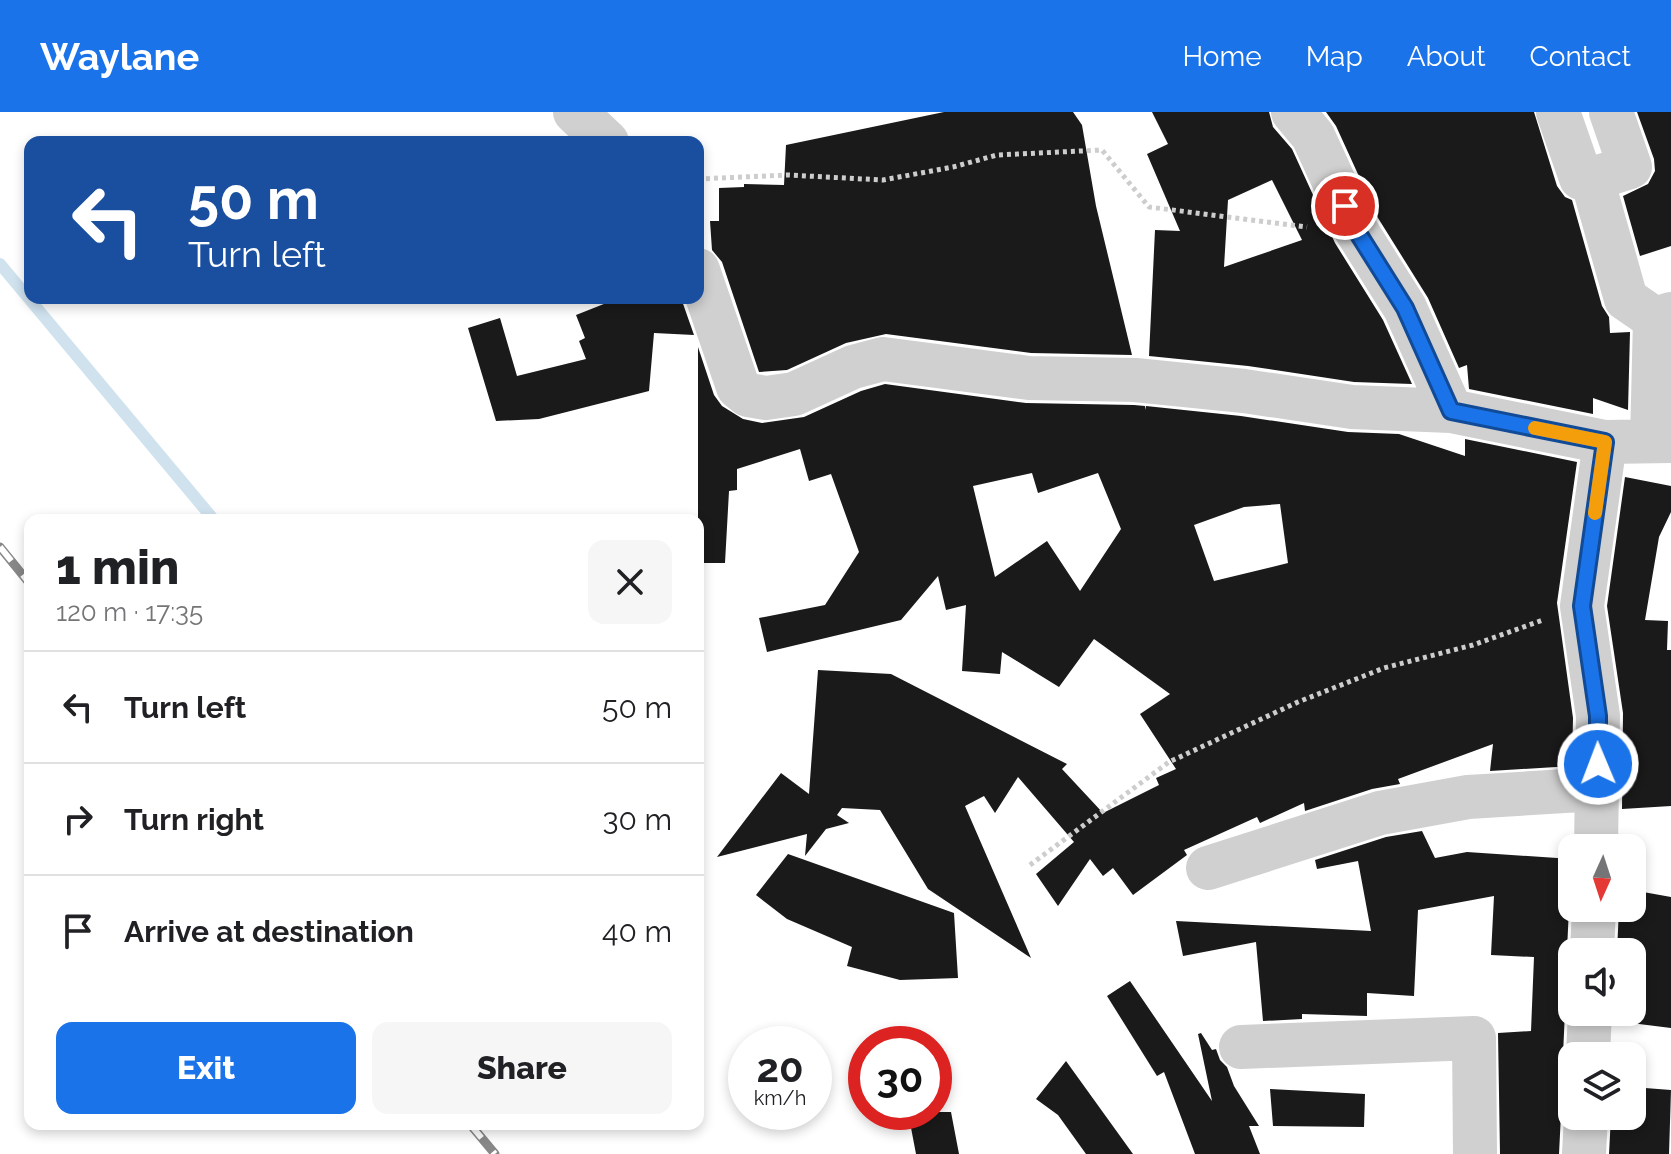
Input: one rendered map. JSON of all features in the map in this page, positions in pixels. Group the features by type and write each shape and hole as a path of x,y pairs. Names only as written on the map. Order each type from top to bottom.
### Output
{"street":[{"path":"575,112 601,136"},
{"path":"1293,112 1313,136 1356,230 1405,308 1451,411"},
{"path":"1558,112 1581,178 1592,179 1630,167 1611,112"},
{"path":"704,288 738,387 748,395 766,398 794,394 853,367 883,359 1029,378 1135,380 1244,391 1352,407 1451,411 1605,442 1662,441 1663,317 1626,299 1592,179"},
{"path":"1596,834 1598,716 1582,606 1605,442"},
{"path":"1208,868 1380,813 1468,797 1598,789"},
{"path":"1241,1047 1474,1038 1475,1154"},
{"path":"1584,1154 1585,1130"}],"path":[{"path":"704,179 788,175 883,180 997,155 1102,150 1149,207 1356,230"},
{"path":"1030,865 1169,762 1183,755 1298,702 1384,668 1473,645 1582,606"}],"building":[{"path":"944,112 1073,112 1082,125 1096,206 1132,355 1031,353 886,334 846,343 787,370 759,372 722,262 712,250 710,221 719,221 719,188 744,187 744,184 784,185 786,145"},
{"path":"1152,112 1269,112 1273,127 1292,149 1335,243 1383,320 1412,384 1354,382 1248,366 1149,356 1155,230 1180,231 1147,154 1168,144","holes":["1272,180 1302,240 1224,267 1228,200"]},
{"path":"1326,112 1534,112 1557,186 1565,197 1572,200 1602,306 1609,317 1610,333 1630,332 1628,410 1593,398 1593,414 1469,389 1467,365 1459,368 1428,298 1378,218 1336,126"},
{"path":"1637,112 1671,112 1671,246 1640,256 1623,196 1648,184 1655,171 1654,159"},
{"path":"604,304 683,304 694,335 654,333 649,391 539,419 496,421 468,328 500,318 517,376 586,359 579,341 585,338 576,315"},
{"path":"698,347 714,395 722,406 743,419 762,423 804,417 861,391 885,384 1026,403 1134,405 1145,406 1146,410 1146,406 1348,432 1399,434 1465,456 1465,439 1577,462 1557,603 1573,718 1572,766 1490,771 1493,744 1398,779 1400,784 1372,789 1305,811 1304,803 1260,823 1257,817 1184,850 1187,855 1133,895 1113,868 1103,876 1090,859 1058,906 1036,874 1074,842 1018,777 995,813 984,796 965,806 1031,958 928,889 880,810 842,808 837,815 849,823 826,829 805,856 807,834 717,857 781,773 809,794 818,670 891,674 1067,764 1062,769 1103,813 1159,785 1156,778 1176,769 1140,714 1170,694 1094,639 1059,687 1002,652 1000,674 962,671 966,605 946,610 938,576 901,620 767,652 759,618 825,605 859,552 831,474 809,481 800,449 737,469 737,490 729,491 725,563 704,563 704,514 698,514","holes":["1032,473 1038,493 1098,473 1121,529 1080,591 1047,541 995,577 973,486","1280,504 1288,563 1214,581 1194,525 1244,507"]},
{"path":"1625,477 1671,486 1671,512 1659,537 1645,620 1668,621 1667,650 1671,650 1671,806 1622,809 1623,713 1607,606"},
{"path":"1422,831 1435,858 1467,852 1558,858 1558,922 1568,922 1568,938 1558,938 1558,1026 1564,1026 1564,1042 1558,1042 1559,1154 1500,1154 1498,1033 1531,1031 1534,957 1491,955 1494,896 1418,910 1414,996 1367,993 1367,1016 1302,1014 1302,1019 1263,1021 1256,942 1183,956 1176,921 1371,931 1358,861 1317,869 1315,860 1386,837"},
{"path":"788,854 954,913 958,978 900,980 847,966 852,947 787,919 756,895"},
{"path":"1646,893 1671,897 1671,1028 1646,1025 1646,938 1618,938 1618,922 1646,922"},
{"path":"1130,981 1212,1101 1198,1034 1201,1033 1212,1050 1216,1049 1259,1126 1249,1126 1260,1154 1195,1154 1164,1072 1157,1076 1107,996"},
{"path":"1066,1061 1133,1154 1086,1154 1058,1115 1036,1099"},
{"path":"1646,1088 1671,1090 1669,1154 1609,1154 1610,1130 1646,1130"},
{"path":"1270,1089 1365,1094 1364,1127 1273,1126"},
{"path":"952,1117 959,1154 916,1154 911,1130 952,1130"}],"waterway":[{"path":"0,264 24,293"},
{"path":"33,304 209,514"}],"railway":[{"path":"0,547 24,577"},
{"path":"475,1130 495,1154"}],"slow traffic":[{"path":"1535,428 1605,442 1595,513"}],"route":[{"path":"1345,206 1356,230 1405,308 1451,411 1605,442 1582,606 1598,716 1598,764"}]}
